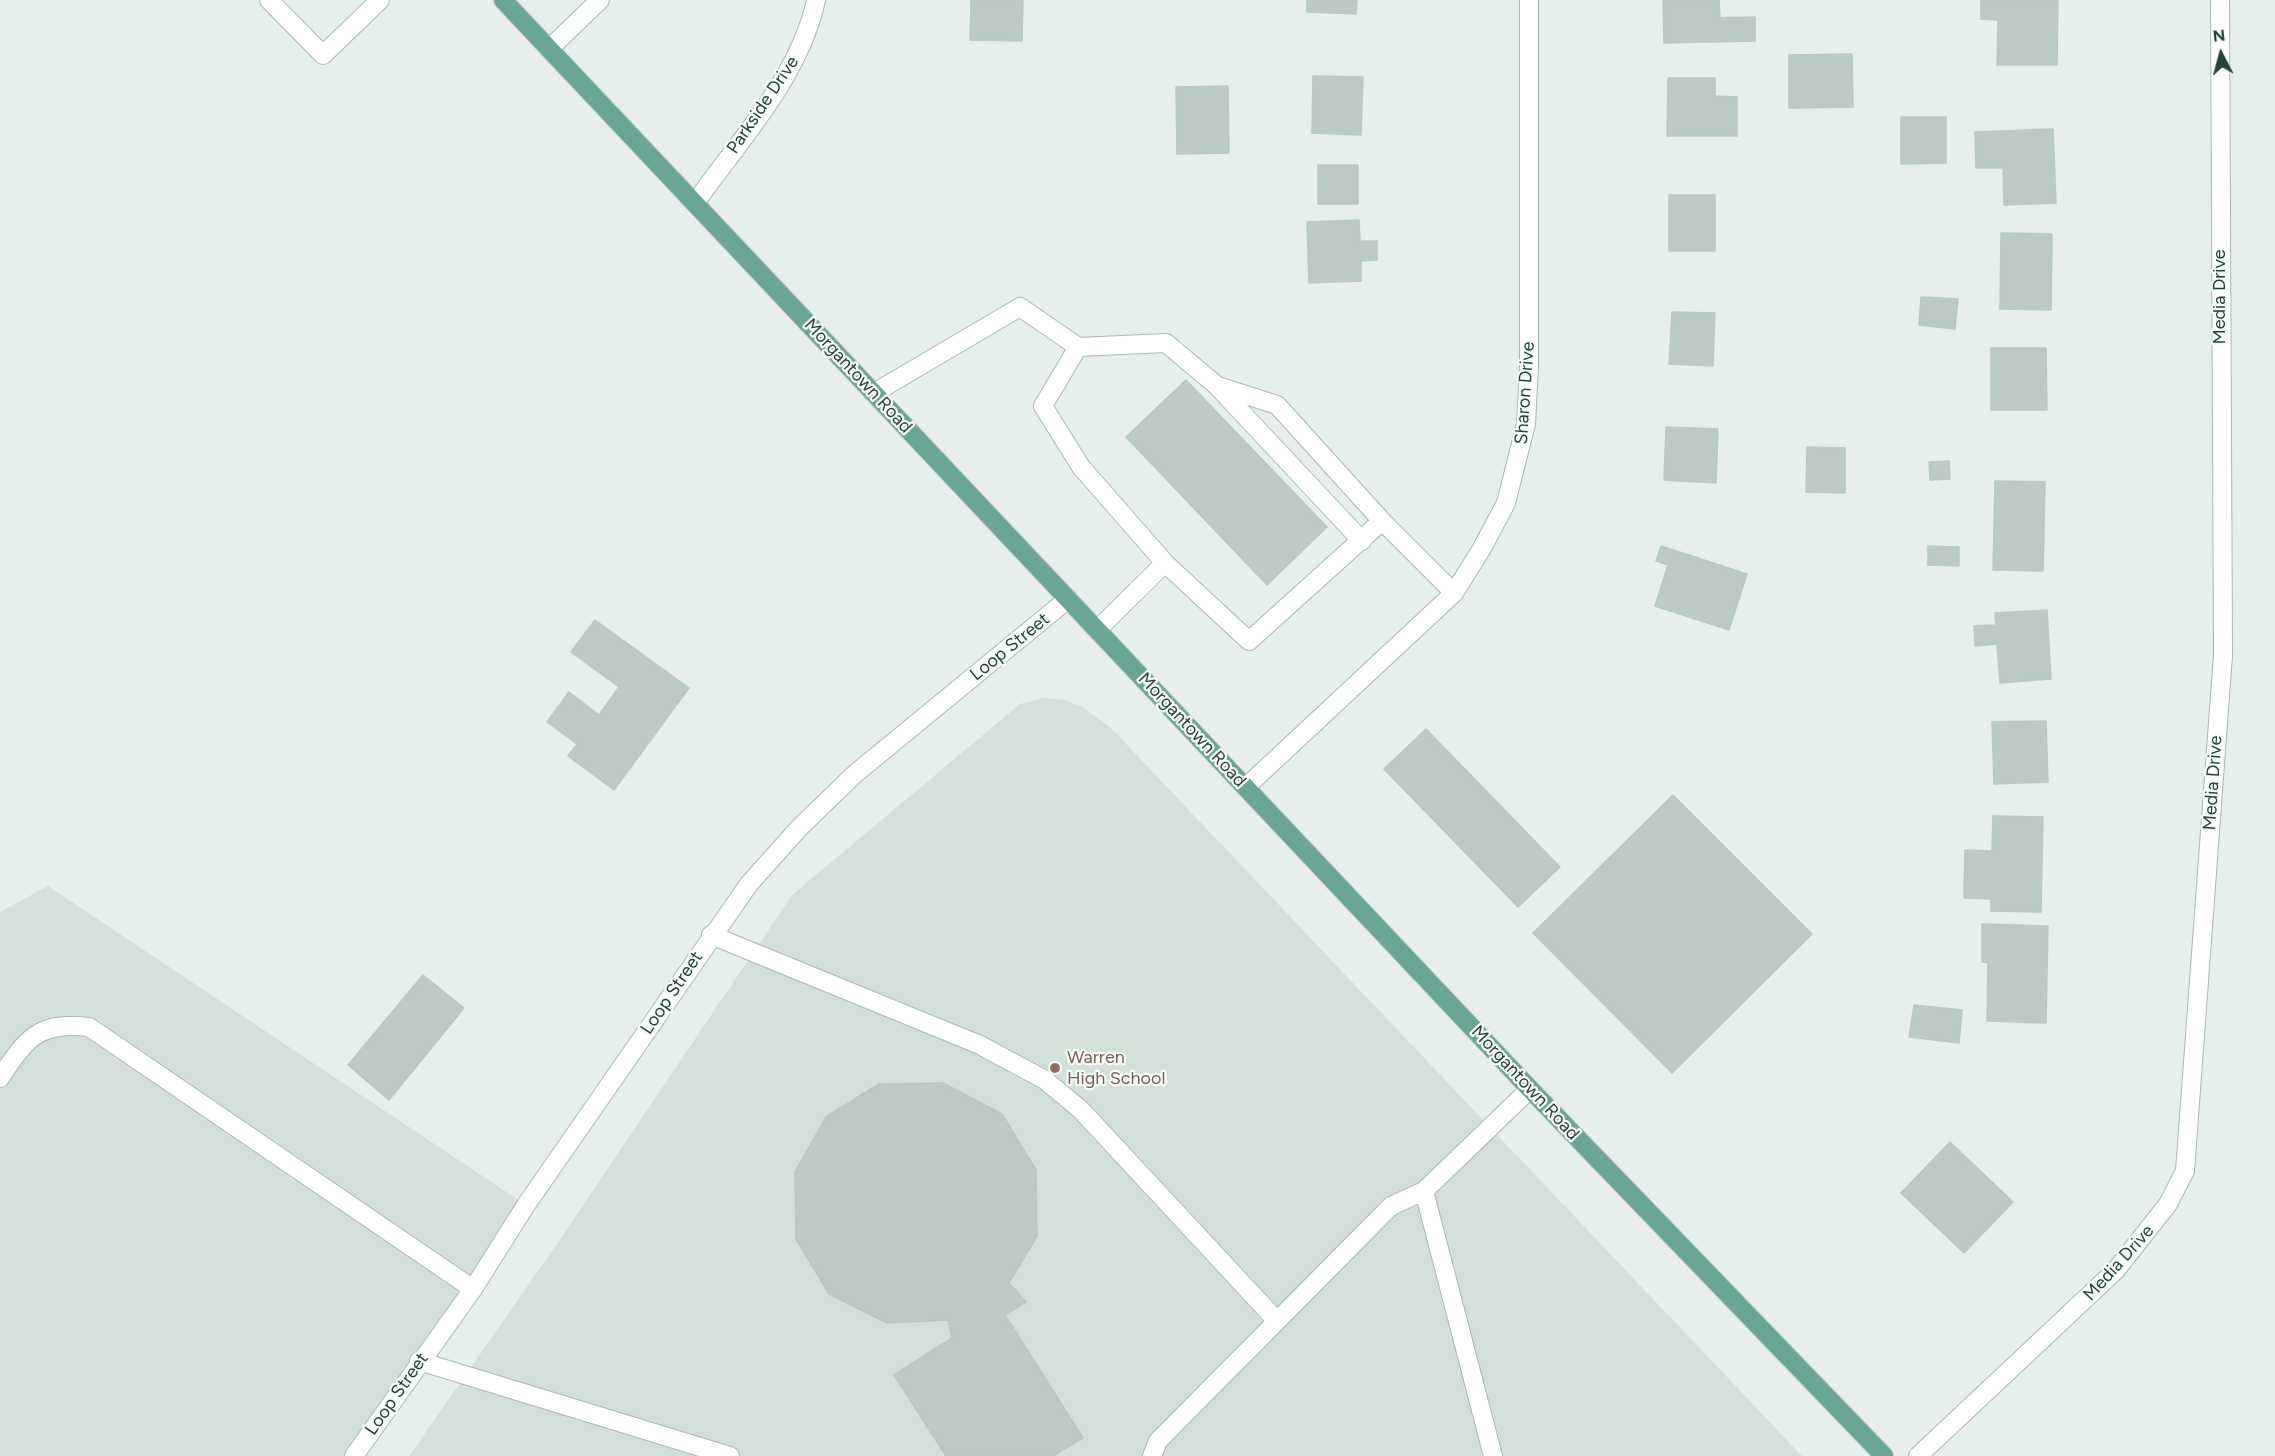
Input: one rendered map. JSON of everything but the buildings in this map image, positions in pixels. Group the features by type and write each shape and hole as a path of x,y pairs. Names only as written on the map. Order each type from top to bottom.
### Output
{"main road":[{"name":"Morgantown Road","path":"503,0 1530,1089 1884,1456"}],"street":[{"path":"269,0 323,56 380,0"},
{"path":"549,49 600,0"},
{"name":"Parkside Drive","path":"695,203 790,70 803,45 816,0"},
{"name":"Sharon Drive","path":"1246,788 1454,593 1482,550 1506,503 1526,424 1529,355 1529,0"},
{"name":"Media Drive","path":"1918,1456 2116,1270 2168,1204 2185,1171 2223,655 2220,0"},
{"path":"874,393 1020,307 1078,347 1166,343 1216,385 1362,541"},
{"path":"1078,347 1043,406 1081,467 1165,562 1249,641 1383,520"},
{"path":"1216,385 1277,405 1454,593"},
{"path":"1097,630 1165,562"},
{"name":"Loop Street","path":"354,1456 419,1361 473,1288 526,1205 711,935 749,884 800,826 856,773 1068,599"},
{"path":"711,935 980,1045 1045,1080 1081,1110 1277,1321"},
{"path":"0,1078 22,1045 43,1031 65,1024 89,1027 473,1288"},
{"path":"1152,1456 1158,1442 1390,1206 1424,1191 1530,1089"},
{"path":"1424,1191 1493,1456"},
{"path":"419,1361 730,1456"}],"shaded area":[{"name":"Warren High School","path":"1044,698 1065,700 1084,708 1111,728 1802,1456 409,1456 559,1241 792,895 1020,704"},
{"path":"48,886 526,1205 354,1456 0,1456 0,912"}],"place":[{"name":"Warren High School","path":"1055,1068"}]}
